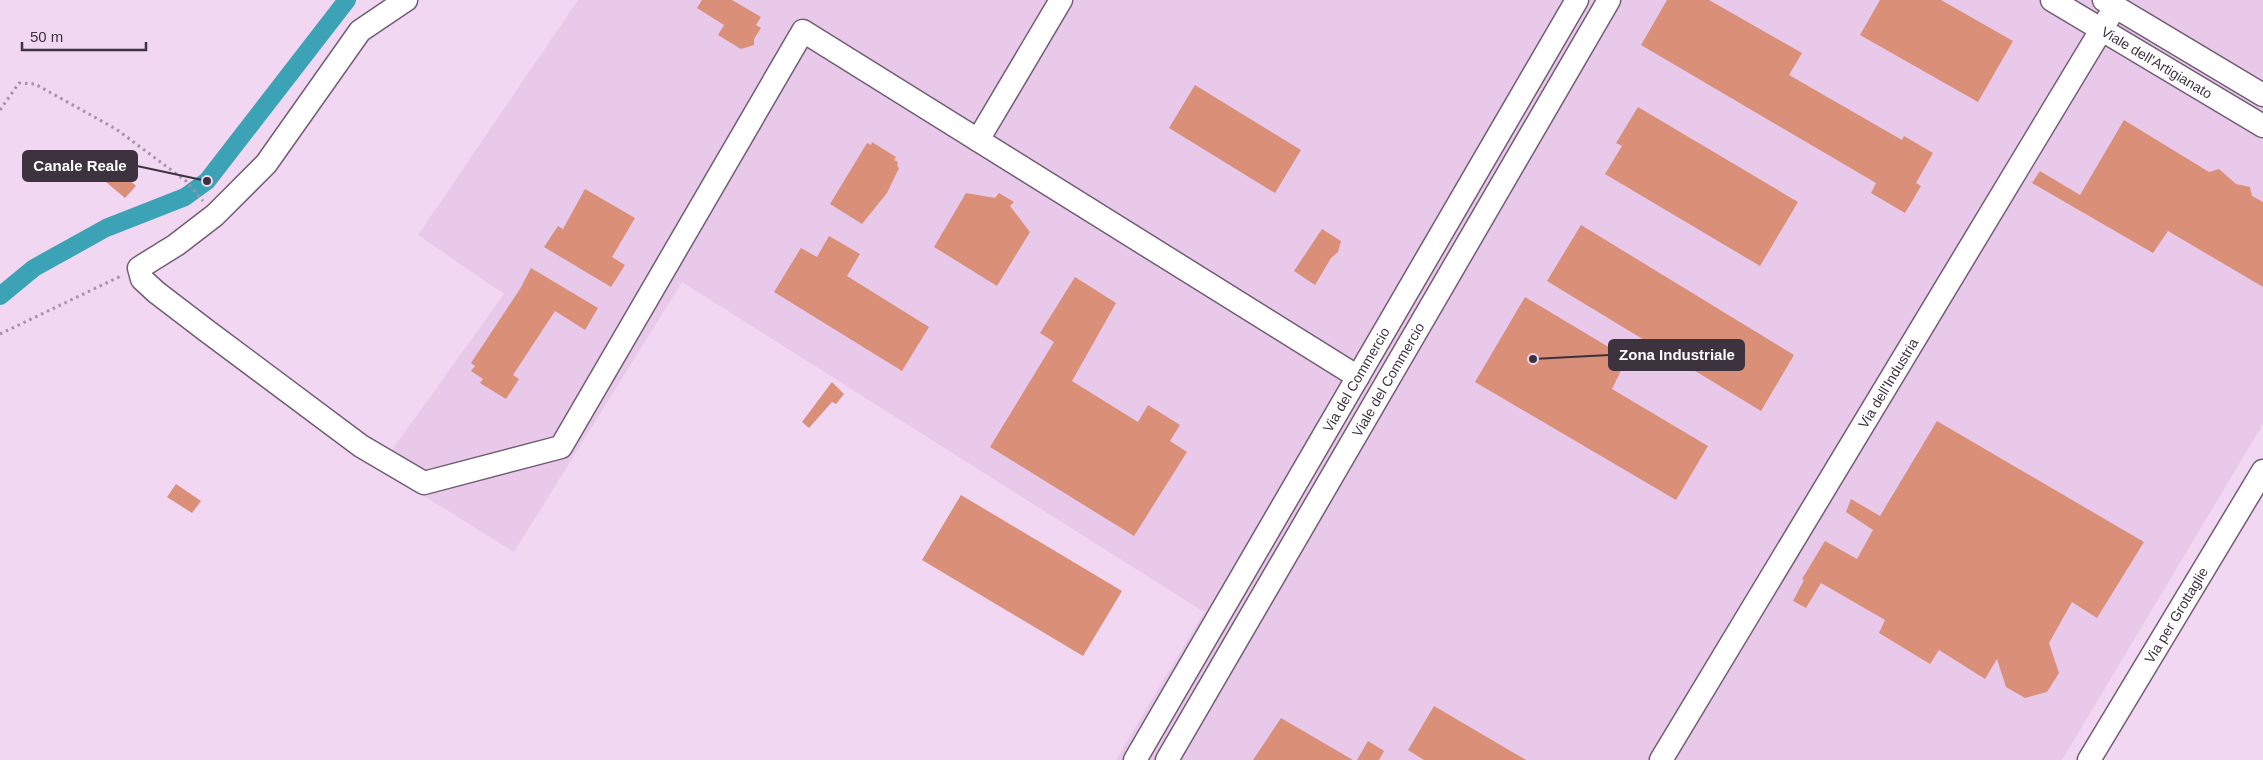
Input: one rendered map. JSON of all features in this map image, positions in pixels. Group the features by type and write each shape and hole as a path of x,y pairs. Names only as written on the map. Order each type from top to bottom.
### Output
{"street":[{"path":"406,0 360,31 266,164 215,215 176,245 139,268 142,279 156,292 207,331 361,446 424,483 561,447 803,31 1358,377"},
{"path":"978,140 1061,0"},
{"name":"Via del Commercio","path":"1135,760 1577,0"},
{"name":"Viale del Commercio","path":"1167,760 1609,0"},
{"name":"Viale dell'Artigianato","path":"2052,0 2263,126"},
{"name":"Viale dell'Artigianato","path":"2109,3 2263,96"},
{"name":"Via dell'Industria","path":"1661,760 2100,29 2109,3"},
{"name":"Via per Grottaglie","path":"2089,760 2263,471"}],"path":[{"path":"0,110 19,83 35,84 116,129 186,181 205,204"},
{"path":"0,334 139,268"}],"shaded area":[{"path":"578,0 2263,0 2263,424 2062,760 1116,760 1204,612 682,282 514,552 379,468 504,294 418,235"}],"building":[{"path":"702,0 732,0 761,17 756,25 761,28 754,39 754,45 741,49 718,35 724,25 697,8"},
{"path":"1667,0 1709,0 1802,53 1789,75 1902,140 1904,136 1933,153 1916,183 1921,186 1905,213 1871,193 1876,183 1641,45"},
{"path":"1880,0 1941,0 2013,41 1978,102 1860,35"},
{"path":"1195,85 1301,150 1275,193 1169,128"},
{"path":"1638,107 1798,202 1760,266 1605,174 1622,146 1616,143"},
{"path":"2124,120 2209,172 2219,169 2236,184 2250,187 2252,196 2263,202 2263,287 2168,231 2153,253 2032,183 2040,171 2080,195"},
{"path":"872,142 896,157 894,160 898,162 897,166 899,168 887,193 862,224 830,204 867,143 871,145"},
{"path":"109,162 136,186 125,198 106,182 109,179 101,172"},
{"path":"585,189 635,218 612,257 625,265 611,287 544,247 558,226 563,229"},
{"path":"966,193 995,198 999,193 1014,202 1010,206 1030,232 997,286 934,247"},
{"path":"1581,225 1794,355 1761,411 1547,281"},
{"path":"1322,229 1341,241 1338,252 1331,258 1315,285 1294,271"},
{"path":"829,236 860,254 847,276 929,327 902,371 774,292 801,248 817,257"},
{"path":"531,268 598,308 585,330 555,311 513,375 519,379 506,399 480,383 483,379 471,371 475,366 471,363 520,289"},
{"path":"1075,277 1116,303 1072,381 1138,422 1148,405 1180,425 1170,441 1187,452 1134,536 990,447 1054,342 1040,333"},
{"path":"1525,297 1627,358 1612,389 1708,446 1676,500 1475,382"},
{"path":"832,382 844,394 836,404 832,402 809,428 802,422"},
{"path":"1937,421 2144,542 2097,618 2072,602 2049,643 2059,673 2047,692 2025,698 2006,687 1997,659 1985,679 1939,650 1930,664 1879,633 1885,620 1821,583 1806,608 1793,601 1804,580 1802,579 1825,541 1857,559 1873,530 1846,512 1851,499 1880,516"},
{"path":"176,484 201,501 192,513 167,497"},
{"path":"961,495 1122,591 1083,656 922,560"},
{"path":"1434,706 1526,760 1424,760 1408,750"},
{"path":"1281,718 1353,760 1253,760"},
{"path":"1368,741 1384,751 1379,760 1357,760"}],"waterway":[{"path":"0,296 34,268 106,228 185,197 207,181 347,0"}],"place":[{"name":"Canale Reale","path":"207,181"},
{"name":"Zona Industriale","path":"1533,359"}]}
